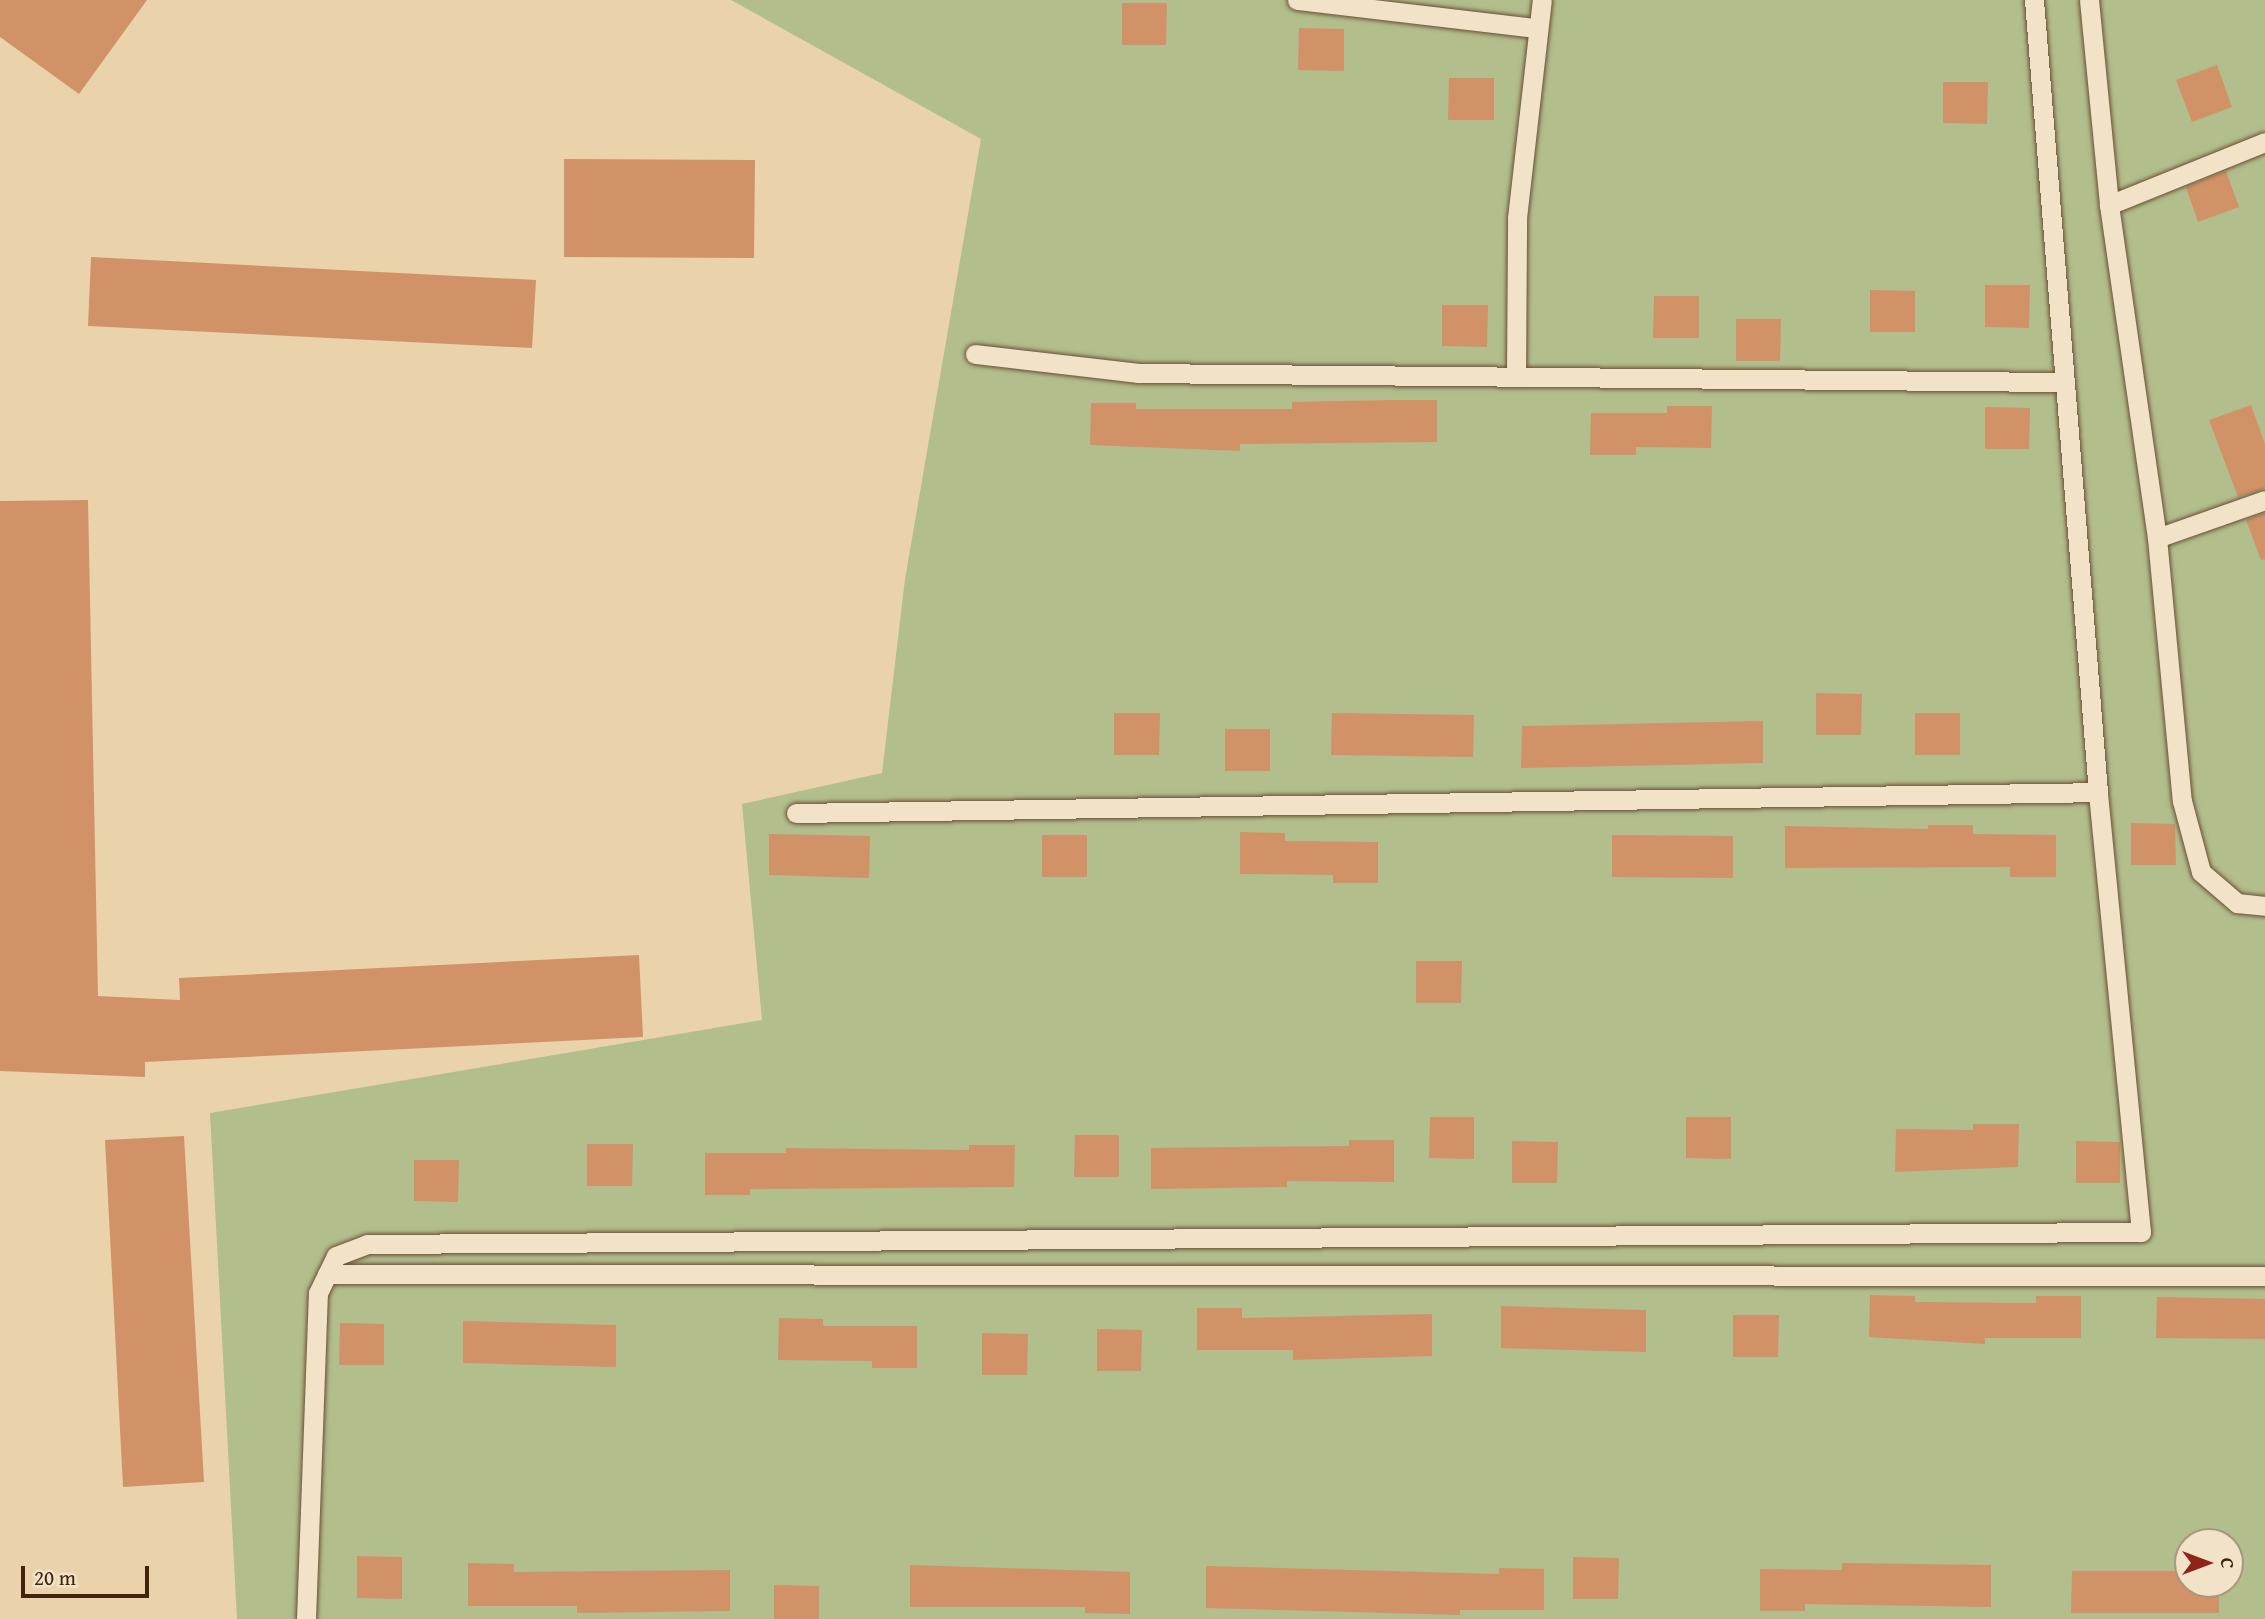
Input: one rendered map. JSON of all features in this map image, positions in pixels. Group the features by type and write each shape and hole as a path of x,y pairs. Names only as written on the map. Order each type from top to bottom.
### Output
{"lane":[{"path":"1297,0 1535,29"},
{"path":"1516,376 1517,218 1535,29 1542,0"},
{"path":"306,1619 318,1293 336,1256 367,1244 2141,1232 2098,792 2034,0"},
{"path":"2089,0 2109,205 2157,538 2182,801 2201,872 2237,903 2265,906"},
{"path":"2109,205 2265,142"},
{"path":"975,354 1138,373 2065,382"},
{"path":"2157,538 2265,500"},
{"path":"796,813 2098,792"},
{"path":"327,1275 2265,1276"}],"green space":[{"path":"731,0 2265,0 2265,1619 237,1619 210,1113 762,1020 742,804 882,773 905,579 981,139"}],"building":[{"path":"0,0 147,0 79,94 0,37"},
{"path":"1122,3 1167,3 1166,45 1122,45"},
{"path":"1299,28 1344,29 1344,71 1298,70"},
{"path":"2217,65 2232,107 2192,122 2176,80"},
{"path":"1449,78 1494,78 1494,120 1448,120"},
{"path":"1943,82 1988,82 1987,124 1943,123"},
{"path":"564,159 755,160 754,258 564,257"},
{"path":"2226,171 2239,207 2198,222 2186,187"},
{"path":"91,257 536,280 532,348 88,326"},
{"path":"1985,285 2030,285 2029,328 1985,327"},
{"path":"1870,290 1915,291 1915,332 1870,332"},
{"path":"1654,296 1699,296 1699,338 1653,338"},
{"path":"1442,305 1488,305 1487,347 1442,346"},
{"path":"1736,319 1781,319 1780,361 1736,361"},
{"path":"1437,400 1437,442 1240,444 1240,451 1090,445 1091,403 1136,403 1136,409 1292,409 1292,402"},
{"path":"2251,405 2265,444 2265,488 2238,497 2209,420"},
{"path":"1667,406 1712,406 1711,448 1636,447 1636,455 1590,455 1591,413 1667,413"},
{"path":"1985,407 2030,408 2029,449 1985,449"},
{"path":"88,500 98,996 180,1000 179,978 639,955 643,1037 145,1062 145,1077 0,1071 0,501"},
{"path":"2265,513 2265,559 2261,560 2246,520"},
{"path":"1816,693 1862,694 1861,735 1816,735"},
{"path":"1114,713 1160,713 1159,755 1114,755"},
{"path":"1332,713 1474,715 1473,757 1331,755"},
{"path":"1915,713 1960,713 1960,755 1915,755"},
{"path":"1763,721 1763,763 1521,768 1522,726"},
{"path":"1225,729 1270,729 1270,771 1225,771"},
{"path":"2131,823 2175,824 2176,865 2131,865"},
{"path":"1928,825 1973,825 1973,834 2056,835 2056,877 2010,877 2010,867 1785,868 1785,826 1928,829"},
{"path":"1240,832 1285,833 1285,841 1378,842 1378,883 1333,883 1333,875 1240,874"},
{"path":"769,834 870,836 869,878 769,875"},
{"path":"1042,835 1087,835 1087,877 1042,877"},
{"path":"1612,835 1733,836 1733,878 1612,877"},
{"path":"1416,961 1462,961 1461,1003 1416,1003"},
{"path":"1430,1117 1474,1117 1474,1159 1429,1158"},
{"path":"1686,1117 1731,1117 1731,1159 1686,1158"},
{"path":"1973,1124 2019,1124 2018,1167 1895,1172 1896,1129 1973,1130"},
{"path":"1075,1135 1119,1135 1119,1177 1074,1177"},
{"path":"184,1136 204,1482 123,1487 105,1140"},
{"path":"1349,1140 1394,1140 1394,1182 1287,1181 1287,1187 1151,1189 1151,1148 1349,1146"},
{"path":"1512,1141 1558,1142 1557,1183 1512,1183"},
{"path":"2076,1141 2120,1142 2120,1183 2076,1183"},
{"path":"587,1144 633,1144 632,1186 587,1186"},
{"path":"969,1145 1015,1145 1014,1187 750,1189 750,1195 705,1195 705,1153 786,1153 786,1148 969,1150"},
{"path":"414,1160 459,1160 458,1202 414,1201"},
{"path":"1870,1295 1915,1296 1915,1302 2036,1303 2036,1296 2081,1296 2081,1338 1985,1338 1985,1344 1869,1337"},
{"path":"2157,1297 2265,1299 2265,1339 2156,1338"},
{"path":"1501,1306 1646,1310 1646,1352 1501,1348"},
{"path":"1197,1308 1242,1308 1242,1318 1432,1314 1432,1356 1293,1360 1293,1350 1197,1350"},
{"path":"1733,1315 1779,1315 1778,1357 1733,1357"},
{"path":"779,1318 823,1319 823,1326 917,1326 917,1368 872,1368 872,1361 778,1360"},
{"path":"463,1321 616,1325 616,1367 463,1363"},
{"path":"340,1323 384,1324 384,1365 339,1365"},
{"path":"1097,1329 1142,1330 1141,1371 1097,1371"},
{"path":"982,1333 1028,1334 1027,1375 982,1375"},
{"path":"357,1556 402,1557 402,1599 357,1598"},
{"path":"1573,1557 1619,1558 1618,1599 1573,1599"},
{"path":"468,1563 514,1564 514,1572 730,1570 730,1611 577,1613 577,1606 468,1606"},
{"path":"1842,1563 1991,1565 1991,1607 1805,1604 1805,1611 1760,1611 1760,1569 1842,1570"},
{"path":"910,1565 1130,1572 1130,1614 1085,1613 1085,1607 910,1607"},
{"path":"1206,1566 1499,1574 1499,1568 1544,1569 1544,1610 1460,1610 1460,1615 1206,1608"},
{"path":"2072,1571 2174,1571 2174,1598 2219,1598 2219,1613 2071,1613"},
{"path":"774,1585 819,1586 819,1619 774,1619"}]}
